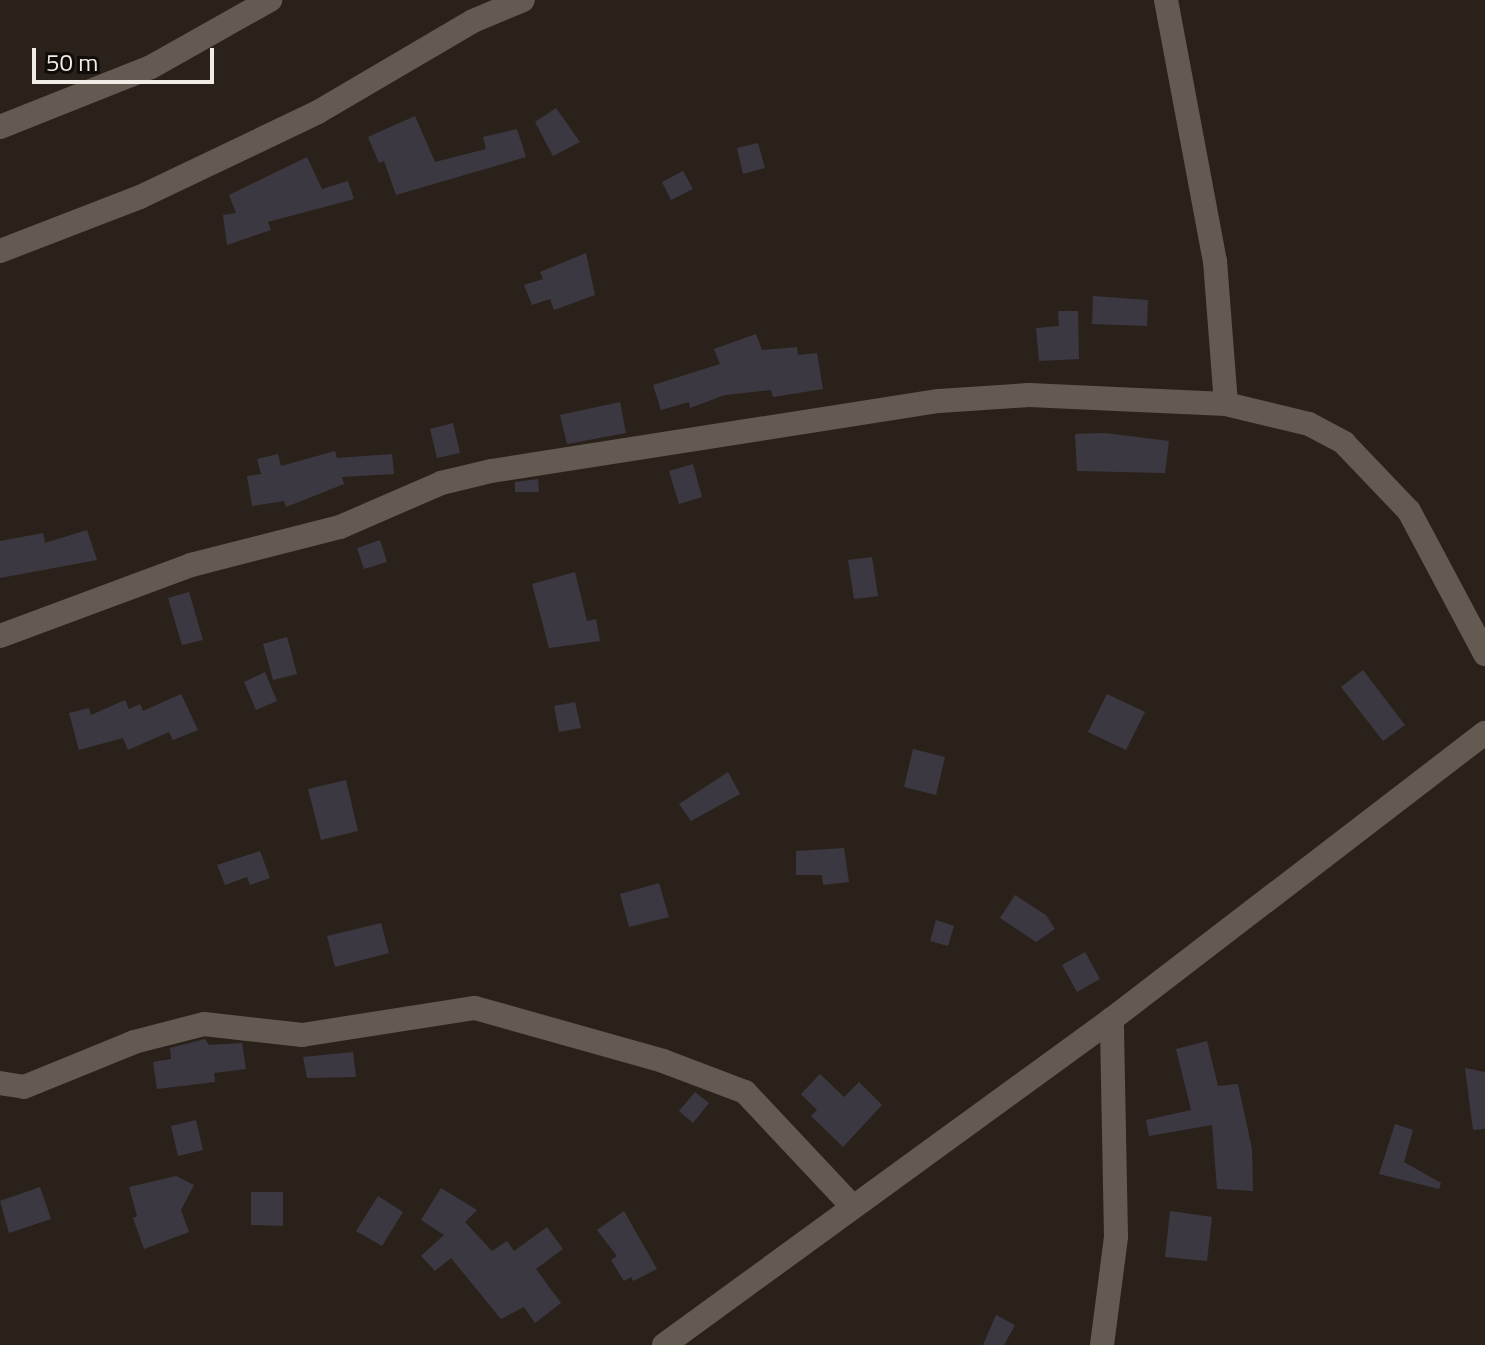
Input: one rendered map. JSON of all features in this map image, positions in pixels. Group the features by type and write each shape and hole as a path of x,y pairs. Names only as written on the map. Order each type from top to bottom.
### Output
{"street":[{"path":"0,127 151,67 270,0"},
{"path":"0,251 140,197 318,112 473,21 523,0"},
{"path":"1166,0 1215,261 1226,404"},
{"path":"0,636 191,565 340,527 441,483 491,471 939,401 1029,395 1226,404 1309,424 1344,443 1372,467 1409,511 1485,654"},
{"path":"664,1345 851,1205 1112,1019 1485,733"},
{"path":"0,1083 24,1087 134,1042 204,1024 302,1035 475,1008 663,1061 745,1092 851,1205"},
{"path":"1102,1345 1116,1237 1112,1019"}],"building":[{"path":"556,108 580,142 553,156 535,122"},
{"path":"415,116 435,162 486,149 483,137 517,129 526,157 396,195 384,161 379,163 368,137"},
{"path":"758,143 765,168 743,174 737,148"},
{"path":"307,157 322,189 348,181 354,199 268,222 271,230 227,245 223,215 236,213 229,195"},
{"path":"683,171 693,189 671,200 662,182"},
{"path":"586,253 595,295 554,310 550,299 532,305 524,285 543,279 540,272"},
{"path":"1093,296 1148,300 1147,326 1092,324"},
{"path":"1058,311 1078,311 1079,359 1039,361 1036,328 1059,326"},
{"path":"756,334 762,350 797,347 798,355 817,353 823,389 773,397 771,390 725,395 690,408 689,402 661,410 653,385 720,364 714,349"},
{"path":"620,402 626,433 567,444 560,415"},
{"path":"453,423 460,453 437,458 430,429"},
{"path":"1105,433 1169,441 1165,473 1077,471 1075,434"},
{"path":"335,451 337,458 392,454 394,474 342,477 344,484 286,507 284,501 252,506 247,476 261,474 257,459 278,454 281,466"},
{"path":"693,464 702,497 679,504 669,471"},
{"path":"538,479 539,492 515,492 515,482"},
{"path":"87,530 97,560 0,578 0,541 43,533 45,543"},
{"path":"380,540 387,562 364,569 357,548"},
{"path":"872,557 878,596 854,599 848,560"},
{"path":"575,572 587,621 596,619 600,641 549,648 532,584"},
{"path":"189,592 203,640 182,645 168,598"},
{"path":"287,637 297,674 273,680 263,644"},
{"path":"1363,670 1405,725 1383,741 1341,687"},
{"path":"265,672 277,701 256,710 244,682"},
{"path":"181,694 198,730 173,740 169,732 128,750 123,738 79,750 69,713 89,708 91,715 125,700 129,709 140,704 143,711"},
{"path":"1107,694 1145,712 1126,750 1088,732"},
{"path":"575,702 581,728 559,732 554,706"},
{"path":"913,749 945,757 936,795 904,787"},
{"path":"728,772 740,794 691,821 679,804"},
{"path":"346,780 358,831 321,840 308,789"},
{"path":"844,848 849,882 823,885 822,875 796,875 796,851"},
{"path":"260,851 270,878 250,885 247,877 225,885 217,865"},
{"path":"659,883 669,917 629,927 620,894"},
{"path":"1015,895 1046,915 1055,929 1036,942 1000,918"},
{"path":"936,920 954,926 948,946 930,941"},
{"path":"381,923 389,953 335,967 327,936"},
{"path":"1085,952 1100,979 1077,992 1062,965"},
{"path":"205,1039 209,1045 242,1043 246,1069 214,1073 215,1082 157,1089 153,1062 171,1059 170,1048"},
{"path":"1207,1041 1218,1086 1238,1084 1252,1149 1253,1191 1217,1189 1212,1125 1149,1136 1146,1120 1191,1110 1176,1049"},
{"path":"353,1052 356,1077 307,1078 303,1057"},
{"path":"1465,1068 1485,1072 1485,1129 1473,1130"},
{"path":"820,1074 844,1097 859,1082 882,1105 843,1147 811,1116 817,1110 801,1094"},
{"path":"695,1092 709,1103 693,1123 679,1111"},
{"path":"196,1120 203,1150 178,1156 171,1126"},
{"path":"1395,1124 1413,1130 1404,1162 1441,1183 1439,1189 1379,1174"},
{"path":"176,1176 194,1185 181,1210 189,1232 144,1249 133,1218 137,1216 129,1187"},
{"path":"40,1187 51,1219 9,1233 0,1201"},
{"path":"441,1188 477,1210 465,1222 492,1251 507,1241 514,1251 547,1227 563,1249 536,1269 561,1303 535,1323 524,1307 501,1319 451,1258 435,1271 421,1256 444,1235 421,1220"},
{"path":"251,1192 283,1192 283,1226 251,1225"},
{"path":"378,1196 403,1212 382,1246 356,1231"},
{"path":"624,1211 657,1269 633,1281 631,1277 624,1281 611,1260 617,1256 597,1230"},
{"path":"1170,1211 1212,1217 1207,1261 1165,1257"},
{"path":"996,1315 1015,1325 1004,1345 983,1345"}]}
